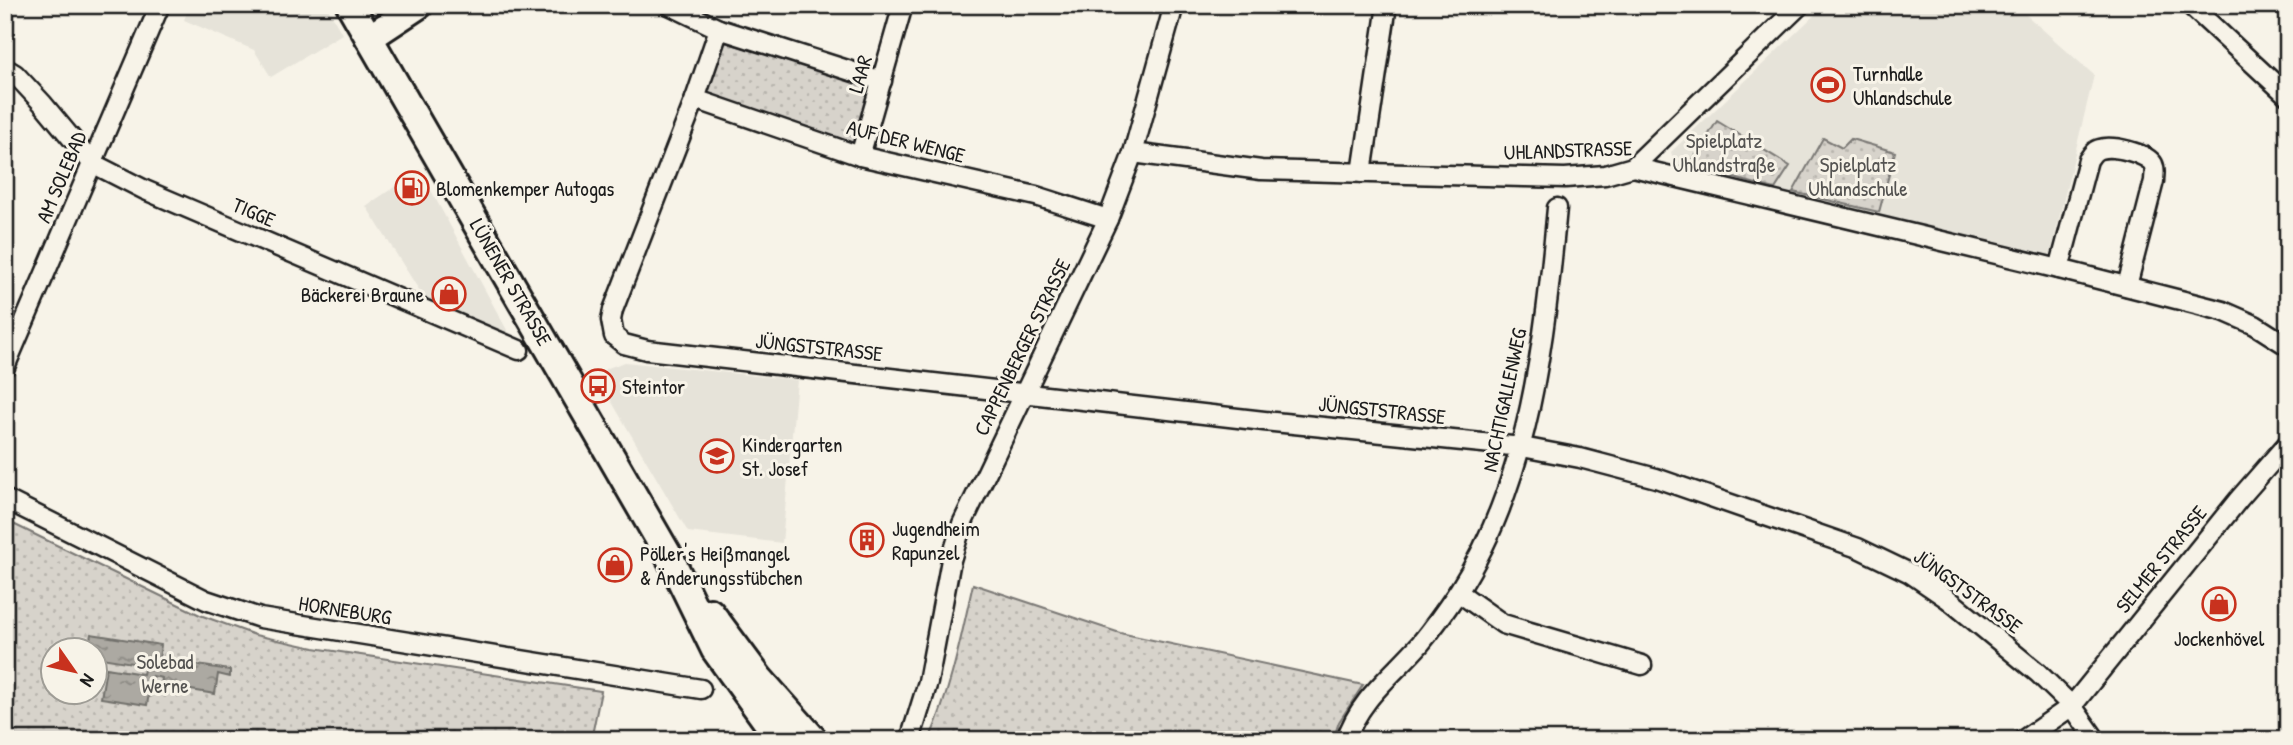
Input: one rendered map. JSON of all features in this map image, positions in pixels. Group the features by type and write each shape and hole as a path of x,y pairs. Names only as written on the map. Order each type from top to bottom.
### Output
{"main road":[{"name":"LÜNENER STRASSE","path":"350,5 671,560 715,650 780,740"},
{"path":"369,38 419,5"},
{"name":"LÜNENER STRASSE","path":"671,560 759,678 814,740"}],"street":[{"name":"AM SOLEBAD","path":"5,367 160,5"},
{"path":"669,5 719,29 882,81"},
{"name":"LAAR","path":"860,156 903,5"},
{"name":"CAPPENBERGER STRASSE","path":"910,740 928,682 951,560 962,524 1108,219 1133,153 1174,5"},
{"path":"1362,173 1387,5"},
{"path":"1633,167 1800,5"},
{"path":"2190,5 2288,96"},
{"path":"695,99 719,29"},
{"name":"TIGGE","path":"5,68 15,74 43,104 92,163 145,190 519,350"},
{"name":"AUF DER WENGE","path":"695,99 860,156 1036,196 1108,219"},
{"name":"JÜNGSTSTRASSE","path":"695,99 613,310 611,329 624,344 659,352 1264,421 1522,447 1580,458 1657,478 1858,548 1910,573 1948,599 2038,673 2072,706 2096,740"},
{"path":"2059,269 2088,160 2093,152 2100,148 2111,148 2142,155 2151,161 2155,170 2154,181 2127,286"},
{"name":"UHLANDSTRASSE","path":"1133,153 1261,170 1362,173 1564,177 1605,175 1633,167 2223,311 2256,325 2288,346"},
{"name":"NACHTIGALLENWEG","path":"1346,740 1365,700 1419,644 1458,592 1485,543 1505,496 1522,447 1549,300 1557,208"},
{"name":"SELMER STRASSE","path":"2023,740 2072,706 2239,499 2288,443"},
{"name":"HORNEBURG","path":"5,499 206,600 260,618 701,689"},
{"path":"1458,592 1503,625 1642,665"},
{"name":"CAPPENBERGER STRASSE","path":"896,740 918,710"}],"shaded area":[{"path":"190,5 326,5 342,34 271,77 254,50 184,20"},
{"path":"1825,5 2015,5 2094,75 2050,256 1675,165 1671,152"},
{"path":"420,170 508,332 426,301 366,206"},
{"name":"Kindergarten St. Josef","path":"625,362 797,380 782,543 688,532 599,380 605,369"}],"green space":[{"path":"725,42 871,86 853,143 707,94"},
{"name":"Spielplatz Uhlandstraße","path":"1717,121 1790,166 1775,189 1689,166"},
{"name":"Spielplatz Uhlandschule","path":"1823,138 1842,148 1851,139 1895,152 1879,212 1793,192"},
{"name":"Solebad Werne","path":"5,520 200,615 255,635 314,648 601,691 591,740 5,740"},
{"path":"973,584 1120,633 1363,685 1339,722 1333,740 929,740 949,683"}],"water":[{"path":"108,637 161,645 158,666 164,667 165,660 230,670 230,677 218,674 215,694 161,685 162,678 152,676 147,705 108,699 108,668 143,674 145,665 108,659"}],"place":[{"name":"Turnhalle Uhlandschule","path":"1828,85"},
{"name":"Blomenkemper Autogas","path":"412,188"},
{"name":"Bäckerei Braune","path":"449,294"},
{"name":"Steintor","path":"598,386"},
{"name":"Kindergarten St. Josef","path":"717,456"},
{"name":"Jugendheim Rapunzel","path":"867,540"},
{"name":"Pöller's Heißmangel & Änderungsstübchen","path":"615,565"},
{"name":"Jockenhövel","path":"2219,604"}]}
